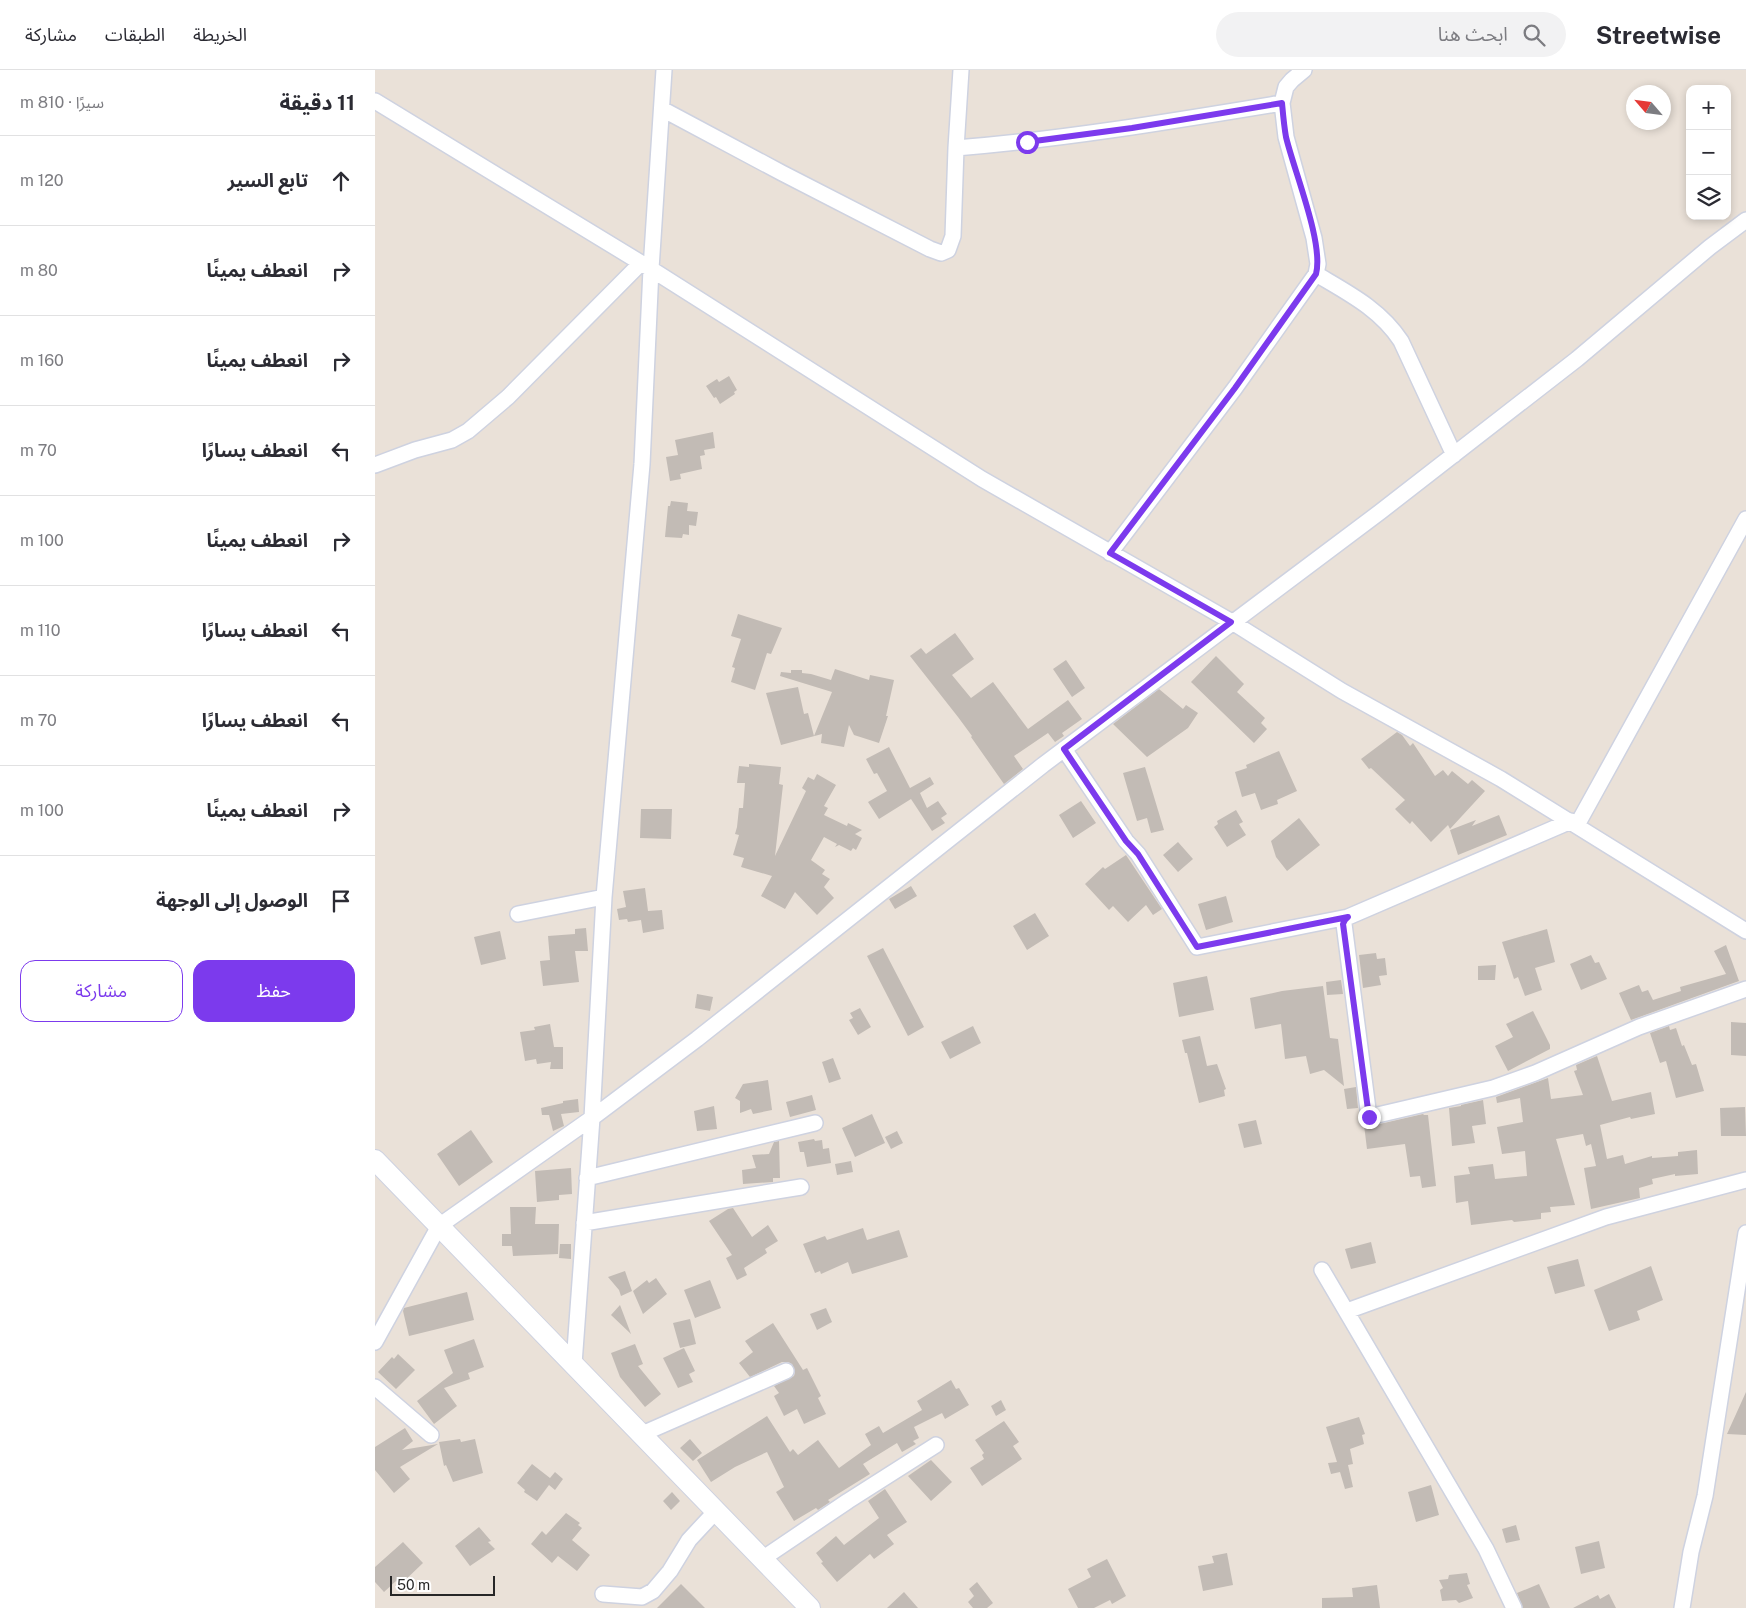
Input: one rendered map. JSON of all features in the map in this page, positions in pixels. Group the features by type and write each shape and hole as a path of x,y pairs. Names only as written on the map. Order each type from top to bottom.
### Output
{"street":[{"path":"574,1364 592,1118 604,897 642,464 646,266 662,109 664,70"},
{"path":"662,109 826,196 941,253 948,250 953,236 961,70"},
{"path":"1110,553 1235,388 1316,274 1318,264 1314,238 1287,137 1282,103 1286,87 1304,70"},
{"path":"375,101 646,266 982,479 1231,622 1342,690 1501,779 1746,931"},
{"path":"956,148 1027,142 1123,129 1282,103"},
{"path":"376,1336 439,1226 592,1118 697,1038 1064,749 1454,455 1577,359 1710,247 1746,220"},
{"path":"375,465 415,450 452,440 468,431 507,397 646,266"},
{"path":"1316,274 1359,298 1394,330 1401,341 1454,455"},
{"path":"1064,749 1126,841 1138,854 1197,947 1348,917 1574,823 1746,519"},
{"path":"518,914 604,897"},
{"path":"1348,917 1343,924 1369,1117 1493,1088 1535,1073 1661,1019 1746,989"},
{"path":"587,1178 815,1124"},
{"path":"375,1160 810,1608"},
{"path":"1347,1311 1606,1217 1746,1180"},
{"path":"584,1223 801,1187"},
{"path":"1682,1608 1691,1552 1705,1496 1746,1233"},
{"path":"1322,1270 1486,1549 1514,1608"},
{"path":"642,1434 786,1371"},
{"path":"375,1387 431,1435"},
{"path":"762,1559 936,1445"},
{"path":"603,1594 642,1597 653,1590 666,1576 689,1540 716,1511"}],"building":[{"path":"729,376 737,390 734,392 735,394 720,404 706,386 717,379 719,382"},
{"path":"713,432 715,448 704,450 705,455 700,456 702,469 680,474 681,479 670,481 666,457 678,455 675,440"},
{"path":"671,501 688,503 687,511 698,512 696,526 689,525 689,535 683,534 682,538 665,537 668,506 670,506"},
{"path":"738,614 782,628 771,654 767,653 755,690 731,682 735,668 732,667 741,639 731,636"},
{"path":"955,633 974,659 952,675 971,698 993,682 1028,729 1068,700 1082,719 1062,733 1064,736 1055,742 1048,733 1014,756 1023,769 1004,784 972,736 910,656 921,648 926,654"},
{"path":"1216,656 1244,684 1237,692 1265,718 1261,723 1267,729 1254,743 1191,682"},
{"path":"1066,660 1085,688 1072,697 1053,669"},
{"path":"835,669 869,680 870,675 894,680 886,716 888,716 879,743 854,735 849,725 844,747 821,743 822,734 781,745 766,693 798,687 804,714 808,713 814,736 832,692 780,676 781,672 791,673 791,670 802,670 802,673 831,680"},
{"path":"1159,689 1183,709 1186,705 1198,713 1188,728 1147,757 1113,724"},
{"path":"1397,732 1402,735 1410,746 1413,743 1435,776 1443,770 1448,776 1452,771 1468,784 1472,780 1485,791 1450,829 1448,825 1431,842 1412,821 1410,824 1395,809 1405,800 1371,768 1369,769 1361,759"},
{"path":"889,747 910,788 930,777 934,784 920,793 927,808 938,801 947,814 941,818 945,823 932,831 911,799 879,819 868,802 887,791 877,773 874,774 866,759"},
{"path":"1279,751 1297,791 1277,800 1278,804 1261,810 1255,793 1242,797 1235,772 1247,768 1246,765"},
{"path":"749,764 781,767 779,784 783,785 775,856 806,791 802,788 808,777 814,780 817,774 836,785 824,806 828,808 824,815 847,826 848,823 862,830 855,834 862,838 856,850 853,848 851,851 839,845 835,847 837,844 824,837 811,860 825,870 822,874 830,879 824,887 834,898 817,915 795,892 785,909 761,896 772,876 741,867 744,858 733,855 739,835 735,834 739,808 743,808 745,783 737,783 739,766 749,767"},
{"path":"1145,767 1164,830 1151,833 1147,818 1137,821 1123,773"},
{"path":"1081,801 1096,823 1073,838 1059,815"},
{"path":"641,809 672,809 671,839 640,838"},
{"path":"1236,810 1243,822 1239,824 1246,835 1227,847 1214,827 1218,824 1217,821"},
{"path":"1499,815 1507,835 1458,855 1450,830 1476,820 1472,826"},
{"path":"1299,818 1320,845 1287,871 1276,857 1271,841"},
{"path":"1178,842 1193,859 1178,872 1163,855"},
{"path":"1126,855 1162,909 1153,915 1146,905 1128,922 1113,906 1109,910 1085,884 1103,867 1105,869"},
{"path":"911,886 917,896 895,909 889,899"},
{"path":"645,888 648,911 662,910 664,929 643,933 641,920 628,922 627,919 619,920 617,909 626,907 623,891"},
{"path":"1226,896 1233,922 1206,930 1198,904"},
{"path":"1035,913 1049,936 1027,950 1013,926"},
{"path":"586,928 588,951 575,951 579,982 543,986 540,961 550,960 548,936 575,934 575,929"},
{"path":"1547,929 1555,962 1535,968 1542,990 1525,996 1518,977 1514,979 1502,942"},
{"path":"500,931 506,959 481,965 474,937"},
{"path":"1726,945 1739,981 1631,1020 1619,993 1639,985 1642,992 1648,990 1653,1000 1681,991 1680,987 1726,974 1714,951"},
{"path":"883,948 924,1027 908,1036 867,956"},
{"path":"1376,953 1377,959 1385,958 1387,975 1379,976 1381,985 1363,988 1359,955"},
{"path":"1591,955 1595,963 1599,962 1607,979 1581,990 1570,964"},
{"path":"1496,965 1495,980 1478,980 1478,966"},
{"path":"1207,976 1214,1010 1179,1017 1173,983"},
{"path":"1341,980 1343,994 1327,995 1326,982"},
{"path":"1323,986 1330,1038 1338,1039 1344,1086 1324,1070 1310,1074 1306,1056 1285,1059 1281,1024 1255,1029 1250,998 1282,991"},
{"path":"697,994 713,997 710,1011 695,1008"},
{"path":"860,1008 871,1027 858,1035 849,1020 853,1018 850,1013"},
{"path":"1533,1011 1550,1045 1550,1049 1508,1071 1495,1046 1513,1037 1506,1024"},
{"path":"1731,1022 1746,1023 1746,1056 1731,1055"},
{"path":"550,1024 554,1047 563,1047 563,1069 550,1069 551,1062 537,1064 536,1059 525,1061 520,1032 535,1030 534,1027"},
{"path":"973,1026 981,1043 950,1059 941,1042"},
{"path":"1669,1026 1670,1030 1676,1028 1682,1046 1684,1045 1692,1065 1696,1064 1704,1091 1676,1098 1666,1061 1660,1063 1650,1033"},
{"path":"1200,1036 1207,1066 1217,1064 1226,1089 1224,1090 1225,1096 1199,1103 1182,1040"},
{"path":"1597,1056 1612,1101 1651,1092 1655,1114 1631,1119 1630,1117 1600,1125 1607,1159 1623,1155 1625,1164 1652,1156 1652,1158 1678,1156 1678,1152 1697,1150 1698,1174 1675,1176 1675,1174 1652,1179 1653,1184 1639,1188 1640,1198 1591,1209 1584,1168 1596,1166 1591,1144 1586,1146 1583,1134 1556,1139 1575,1205 1550,1207 1551,1212 1541,1213 1541,1219 1471,1225 1468,1201 1456,1203 1454,1176 1470,1174 1468,1167 1493,1164 1495,1179 1527,1176 1525,1151 1502,1154 1497,1127 1523,1122 1520,1098 1497,1103 1496,1097 1548,1078 1551,1099 1583,1095 1574,1071 1577,1070 1576,1065"},
{"path":"833,1058 841,1079 829,1083 822,1062"},
{"path":"768,1080 772,1110 753,1114 751,1109 740,1113 740,1101 735,1098 743,1084"},
{"path":"1356,1087 1358,1108 1347,1109 1344,1089"},
{"path":"812,1095 816,1110 790,1117 786,1102"},
{"path":"578,1099 579,1112 561,1114 564,1126 553,1131 549,1115 542,1115 541,1108 563,1103 563,1101"},
{"path":"1483,1100 1486,1124 1472,1126 1475,1143 1452,1146 1449,1108"},
{"path":"714,1106 717,1129 697,1131 694,1111"},
{"path":"1745,1107 1746,1136 1721,1136 1720,1108"},
{"path":"872,1114 885,1143 855,1157 842,1128"},
{"path":"1423,1114 1428,1115 1436,1186 1422,1188 1420,1176 1410,1177 1405,1144 1367,1149 1364,1125 1371,1126"},
{"path":"1256,1120 1262,1144 1244,1148 1238,1124"},
{"path":"471,1130 493,1162 459,1186 437,1154"},
{"path":"897,1131 903,1143 891,1149 885,1137"},
{"path":"814,1139 815,1141 822,1140 823,1149 829,1148 831,1163 807,1167 804,1152 800,1152 798,1142"},
{"path":"779,1141 780,1178 773,1178 773,1182 743,1184 742,1170 756,1168 752,1155 769,1154 774,1142"},
{"path":"851,1161 853,1172 837,1175 835,1164"},
{"path":"571,1168 572,1194 559,1195 559,1200 537,1202 535,1171"},
{"path":"510,1207 536,1207 535,1224 559,1224 558,1254 513,1256 512,1246 502,1246 502,1234 511,1234"},
{"path":"733,1208 752,1237 768,1225 778,1241 765,1249 767,1253 744,1268 747,1275 737,1280 726,1258 732,1255 709,1221 728,1209"},
{"path":"863,1228 867,1240 899,1230 908,1257 852,1274 848,1262 821,1274 820,1271 815,1273 803,1244 825,1236 827,1240"},
{"path":"1371,1242 1376,1263 1351,1269 1345,1249"},
{"path":"560,1244 571,1244 571,1259 559,1258"},
{"path":"1578,1259 1585,1286 1555,1294 1547,1267"},
{"path":"1651,1266 1663,1300 1637,1311 1640,1320 1609,1331 1594,1290"},
{"path":"625,1271 632,1291 621,1296 619,1290 608,1277"},
{"path":"656,1278 667,1294 643,1314 633,1291 647,1280 649,1283"},
{"path":"710,1280 721,1308 695,1318 684,1290"},
{"path":"467,1292 474,1320 409,1336 403,1311 404,1308"},
{"path":"620,1305 631,1334 611,1315"},
{"path":"826,1308 832,1322 817,1330 810,1314"},
{"path":"690,1319 696,1344 680,1348 673,1323"},
{"path":"773,1323 803,1370 807,1368 821,1396 818,1398 826,1414 804,1424 797,1409 784,1416 774,1396 779,1393 774,1386 794,1376 795,1372 792,1364 782,1362 750,1377 739,1363 753,1352 745,1341"},
{"path":"474,1339 484,1367 468,1373 470,1379 444,1388 457,1406 434,1424 417,1401 453,1373 444,1350"},
{"path":"635,1344 643,1364 638,1366 661,1394 645,1407 620,1377 611,1353"},
{"path":"684,1348 695,1371 689,1374 693,1382 678,1388 663,1358"},
{"path":"398,1354 415,1370 396,1389 378,1372 392,1357 394,1359"},
{"path":"951,1380 956,1389 959,1388 969,1405 945,1419 942,1413 914,1427 919,1438 913,1441 916,1444 902,1452 897,1443 863,1464 870,1474 828,1500 830,1502 818,1510 816,1508 794,1521 776,1492 784,1487 767,1452 735,1467 711,1482 697,1460 767,1416 790,1452 793,1449 798,1455 818,1440 839,1468 871,1445 865,1434 879,1426 883,1433 922,1410 917,1401"},
{"path":"1746,1392 1746,1435 1727,1434"},
{"path":"1001,1400 1006,1410 996,1416 991,1406"},
{"path":"1359,1417 1365,1434 1362,1435 1364,1444 1350,1449 1353,1464 1348,1465 1353,1487 1345,1489 1340,1472 1331,1474 1328,1463 1337,1462 1326,1427"},
{"path":"1004,1421 1019,1442 1013,1446 1022,1459 982,1486 970,1468 984,1459 982,1455 984,1453 975,1440"},
{"path":"405,1428 413,1441 402,1450 438,1444 400,1467 410,1479 394,1493 375,1470 375,1447"},
{"path":"460,1439 461,1442 475,1439 483,1473 453,1482 446,1465 444,1466 439,1442"},
{"path":"690,1439 702,1453 693,1461 680,1448"},
{"path":"931,1460 952,1482 931,1501 908,1476"},
{"path":"532,1464 550,1478 555,1472 563,1479 555,1490 549,1485 537,1501 524,1492 525,1490 517,1483"},
{"path":"1431,1485 1439,1515 1416,1522 1408,1492"},
{"path":"885,1489 907,1522 887,1535 894,1544 874,1559 870,1554 837,1582 821,1563 823,1562 816,1553 836,1536 844,1545 879,1518 868,1501"},
{"path":"672,1492 680,1501 671,1510 663,1501"},
{"path":"566,1513 580,1523 578,1525 582,1528 572,1540 590,1555 577,1571 558,1556 552,1563 531,1544 542,1531 546,1535"},
{"path":"1516,1525 1520,1540 1506,1543 1502,1529"},
{"path":"479,1527 491,1541 488,1542 495,1549 470,1566 455,1546"},
{"path":"1599,1541 1605,1568 1581,1574 1575,1547"},
{"path":"403,1542 423,1563 400,1585 396,1581 384,1592 375,1582 375,1567"},
{"path":"1227,1553 1233,1585 1203,1591 1198,1566 1214,1563 1212,1556"},
{"path":"1107,1559 1126,1596 1112,1604 1110,1600 1094,1608 1078,1608 1068,1589 1091,1577 1087,1569"},
{"path":"1467,1573 1470,1584 1467,1585 1473,1598 1459,1603 1456,1600 1442,1601 1440,1590 1443,1588 1439,1580 1448,1579 1449,1575"},
{"path":"977,1582 993,1603 987,1608 973,1608 968,1602 974,1596 969,1589"},
{"path":"681,1584 705,1608 657,1608"},
{"path":"1539,1584 1550,1608 1523,1608 1517,1593"},
{"path":"1377,1585 1380,1608 1322,1608 1322,1598 1353,1597 1352,1588"},
{"path":"904,1592 918,1608 887,1608"},
{"path":"1609,1594 1616,1608 1573,1608 1598,1595 1600,1599"}],"route":[{"path":"1027,142 1132,128 1282,103 1287,137 1314,238 1318,264 1316,274 1235,388 1110,553 1231,622 1064,749 1126,841 1138,854 1197,947 1348,917 1343,924 1369,1117"}]}
